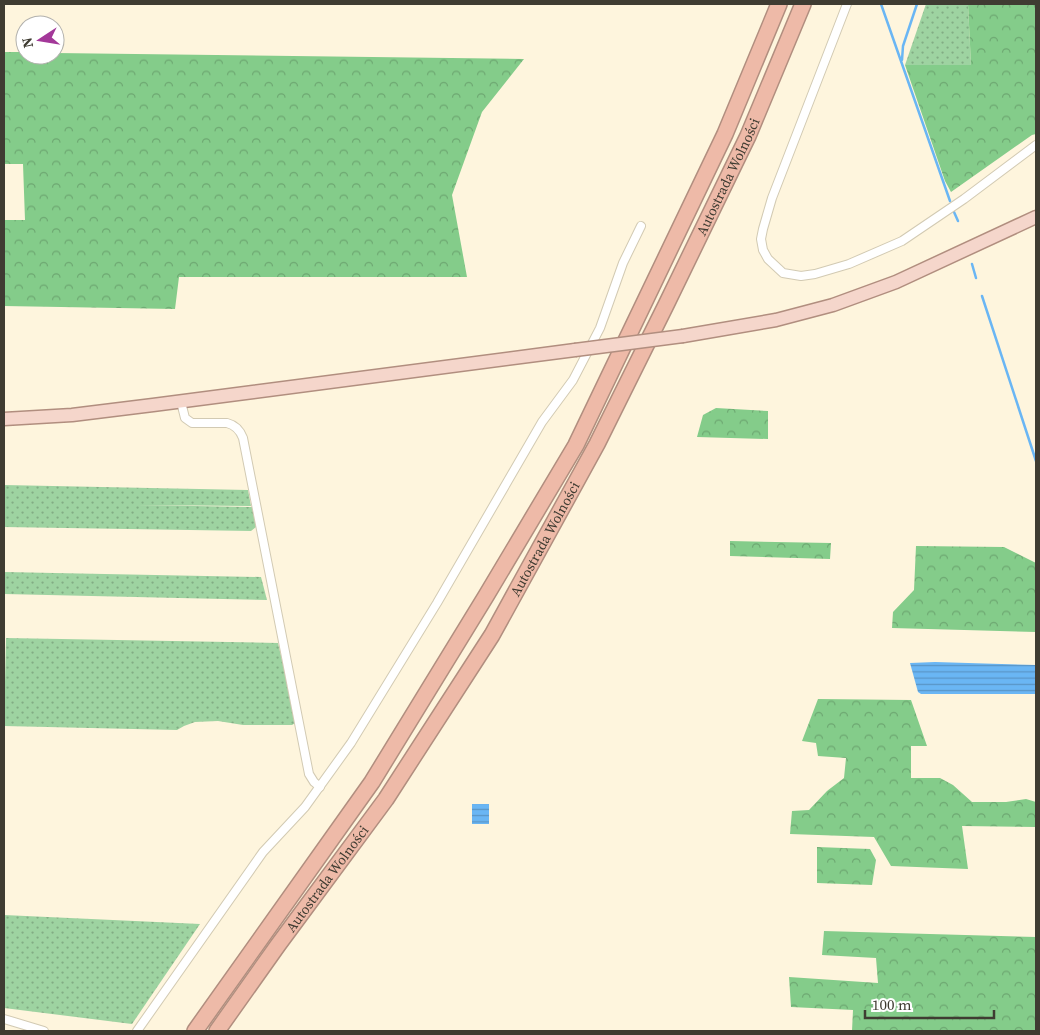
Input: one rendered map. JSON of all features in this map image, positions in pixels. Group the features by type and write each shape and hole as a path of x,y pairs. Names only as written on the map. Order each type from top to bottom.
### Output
{"highway":[{"name":"Autostrada Wolności","path":"195,1031 372,782 576,445 725,134 779,4"},
{"name":"Autostrada Wolności","path":"217,1031 283,937 386,799 492,635 597,444 657,323 748,136 803,4"}],"main road":[{"path":"4,418 72,414 181,402 683,336 776,320 833,305 896,282 1036,217"}],"street":[{"path":"847,4 772,198 763,229 761,239 763,250 768,259 783,273 801,276 815,274 849,264 902,241 964,199 1036,145"},
{"path":"137,1031 263,852 305,807 351,743 432,611 542,422 573,380 600,328 623,263 641,226"},
{"path":"181,402 185,418 192,423 223,423 232,425 240,431 243,438 310,774 314,782 320,787"},
{"path":"4,1019 44,1031"}],"green space":[{"path":"926,4 968,4 971,65 905,65"},
{"path":"968,4 1036,4 1036,134 951,192 945,181 905,65 971,65"},
{"path":"4,52 15,52 15,65 65,65 65,53 524,59 482,112 452,195 467,277 179,277 175,309 4,306 4,220 25,220 23,164 4,164"},
{"path":"716,408 768,411 768,439 697,437 703,415"},
{"path":"4,485 248,490 251,506 136,505 252,507 256,527 251,531 4,527"},
{"path":"730,541 831,543 830,559 730,556"},
{"path":"916,546 1004,547 1036,563 1036,632 892,628 893,612 914,590"},
{"path":"4,572 261,577 267,600 4,594"},
{"path":"6,638 278,643 297,722 292,725 243,725 218,721 195,722 177,730 4,726"},
{"path":"818,699 911,700 927,746 911,746 911,778 940,778 953,785 972,802 1006,802 1026,799 1036,802 1036,827 962,826 968,869 891,866 874,837 790,834 792,811 809,810 827,791 844,778 846,758 818,756 816,743 802,741"},
{"path":"817,847 870,849 876,860 872,885 817,883"},
{"path":"4,915 200,924 132,1024 4,1008"},
{"path":"824,931 1036,937 1036,1031 852,1031 853,1010 791,1007 789,977 878,983 876,958 822,955"}],"water":[{"path":"910,663 1036,665 1036,694 921,694 918,692"},
{"path":"472,804 489,804 489,824 472,824"}],"waterway":[{"path":"881,4 950,201"},
{"path":"902,60 903,46 917,4"},
{"path":"954,212 958,221"},
{"path":"972,264 976,278"},
{"path":"982,296 1036,461"}]}
